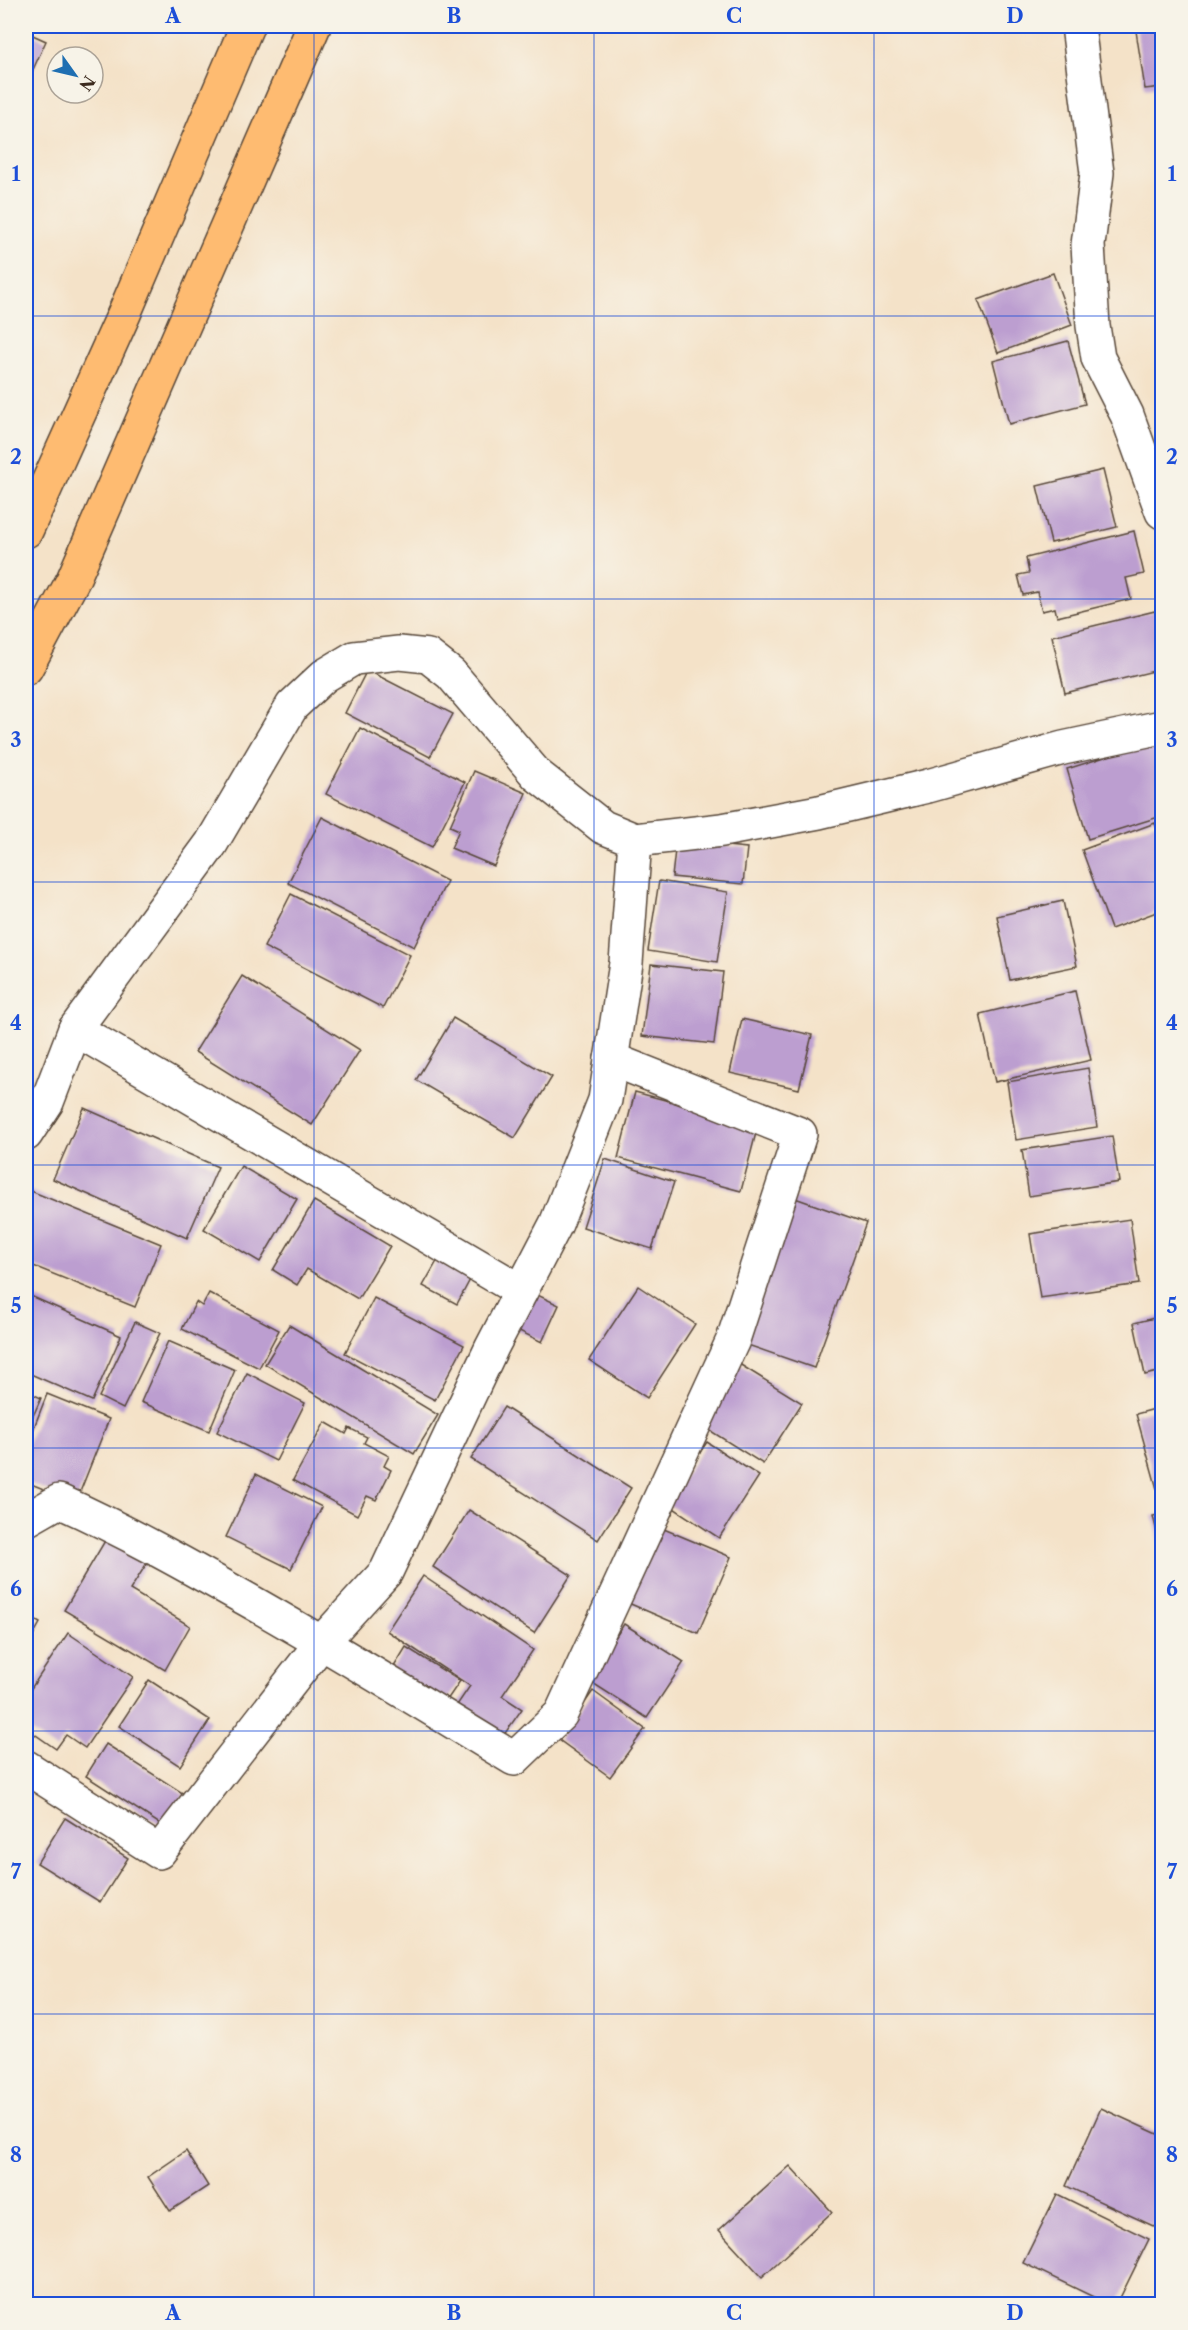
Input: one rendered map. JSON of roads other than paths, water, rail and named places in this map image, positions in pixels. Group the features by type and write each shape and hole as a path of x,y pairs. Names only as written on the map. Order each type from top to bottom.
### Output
{"highway":[{"path":"26,531 124,314 247,26"},
{"path":"26,668 73,580 314,26"}],"street":[{"path":"1078,26 1097,172 1088,245 1093,326 1098,358 1127,416 1162,512"},
{"path":"26,1134 47,1102 75,1029 211,844 292,706 324,676 354,658 399,653 428,656 451,674 537,775 603,827 635,840 722,830 819,812 928,786 1063,748 1162,727"},
{"path":"26,1767 159,1852 322,1642 386,1572 492,1347 556,1224 604,1100 626,963 635,840"},
{"path":"75,1029 521,1291"},
{"path":"26,1520 58,1502 133,1536 322,1642 514,1759 561,1714 733,1340 800,1134 611,1059"}]}
